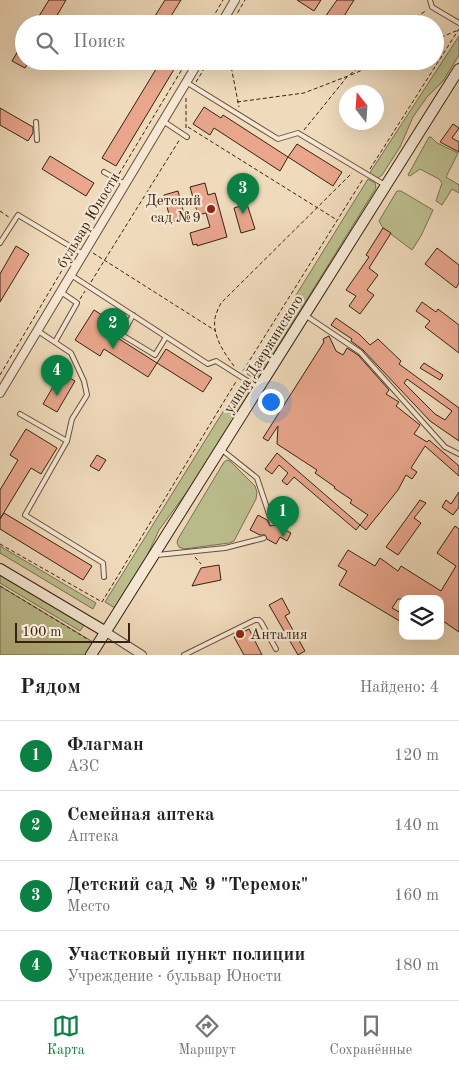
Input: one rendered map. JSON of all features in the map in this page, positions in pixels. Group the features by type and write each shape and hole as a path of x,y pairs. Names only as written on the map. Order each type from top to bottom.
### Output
{"main road":[{"name":"улица Дзержинского","path":"91,655 459,69"},
{"path":"0,568 106,632"}],"street":[{"path":"226,15 235,0"},
{"name":"бульвар Юности","path":"1,389 71,274 87,253 162,121 193,70"},
{"path":"106,632 142,655"}],"lane":[{"path":"430,0 432,7 459,23"},
{"path":"186,82 278,139 298,133 386,186"},
{"path":"162,121 185,135"},
{"path":"36,122 37,140"},
{"path":"104,172 126,184"},
{"path":"0,243 18,215 75,249 87,253"},
{"path":"71,274 208,364 216,361 259,388"},
{"path":"54,342 77,303 61,292"},
{"path":"133,315 122,334 155,355 166,337"},
{"path":"305,315 360,352 445,447 459,454"},
{"path":"38,331 72,353 87,395 72,419 67,441 25,515 103,563 104,577"},
{"path":"20,414 67,441"},
{"path":"221,449 257,478 272,523"},
{"path":"155,555 225,548 264,538"},
{"path":"184,655 238,628 259,620 276,649"}],"path":[{"path":"214,15 223,0"},
{"path":"236,15 245,0"},
{"path":"420,15 432,7"},
{"path":"444,36 459,29"},
{"path":"444,52 459,29"},
{"path":"0,375 182,70"},
{"path":"232,70 243,118"},
{"path":"300,134 348,76 356,70"},
{"path":"238,102 304,93 362,70"},
{"path":"0,544 102,602 337,220 433,70"},
{"path":"77,303 185,135 188,127 186,99"},
{"path":"188,127 337,220"},
{"path":"241,375 223,352 216,331 215,318 221,303 356,168"},
{"path":"0,211 14,220"},
{"path":"87,253 104,260 216,331"},
{"path":"189,552 202,564"},
{"path":"0,586 94,643"}],"green space":[{"path":"459,36 459,55 443,81 427,97 413,117 400,147 382,175 378,178 369,174 437,70 444,70 444,59"},
{"path":"429,137 458,153 446,177 459,185 459,193 452,189 442,205 436,201 442,183 439,179 420,169 410,176 408,175"},
{"path":"368,179 375,183 376,188 260,375 254,378 247,374"},
{"path":"397,191 401,191 433,210 412,250 383,228 379,221"},
{"path":"242,381 250,386 250,392 189,489 159,530 145,560 115,608 105,602"},
{"path":"227,460 255,486 257,492 256,499 234,541 184,549 179,547 178,539"},
{"path":"0,546 96,603 93,609 0,553"},
{"path":"0,575 84,625 80,631 0,583"},
{"path":"0,586 98,645 91,655 0,655"}],"building":[{"path":"49,0 66,0 57,15 40,15"},
{"path":"165,0 181,0 172,15 156,15"},
{"path":"297,0 321,0 314,11"},
{"path":"337,0 354,0 345,15 326,15"},
{"path":"156,70 174,70 116,166 102,158"},
{"path":"204,107 221,118 223,115 288,157 280,171 214,128 210,135 193,124"},
{"path":"0,108 33,127 33,133 28,141 0,125"},
{"path":"453,124 459,128 452,138 459,142 459,152 440,142"},
{"path":"297,144 342,172 333,186 288,157"},
{"path":"50,156 94,183 86,196 42,169"},
{"path":"205,183 208,195 215,193 227,237 197,246 197,244 193,245 190,233 210,227 206,213 198,215 190,187"},
{"path":"178,191 185,218 171,222 164,195"},
{"path":"247,204 255,229 241,233 234,208"},
{"path":"383,228 391,233 369,268 378,275 367,290 374,295 360,314 349,306 356,296 346,290 369,257 366,255"},
{"path":"16,246 29,254 0,302 0,274"},
{"path":"437,248 459,265 459,283 456,288 425,264"},
{"path":"422,302 436,312 438,309 459,325 459,353 425,327 430,321 416,311"},
{"path":"94,310 119,326 113,335 157,363 148,377 104,349 100,356 75,340"},
{"path":"336,318 359,334 370,345 378,339 401,361 399,364 459,408 459,441 430,421 363,350 351,341 352,339 331,325","holes":["407,379 452,411 445,420 435,414 404,383"]},
{"path":"329,336 336,351 343,355 347,348 358,355 389,390 386,394 399,402 396,406 420,425 414,434 427,442 429,440 459,466 459,476 425,446 411,468 417,472 412,479 406,475 398,490 366,530 360,525 368,515 350,503 352,500 315,473 317,470 277,444 278,426 268,441 263,438 324,342 323,339"},
{"path":"166,349 212,378 203,392 157,363"},
{"path":"424,363 443,375 440,380 420,368"},
{"path":"61,373 75,381 57,412 43,404"},
{"path":"26,429 57,448 41,474 31,468 0,519 0,490 18,460 10,455"},
{"path":"277,453 360,525 356,530 294,477 287,485 282,481 288,473 279,465 272,474 265,469"},
{"path":"97,455 106,460 99,471 90,466"},
{"path":"459,492 459,507 453,515 442,507 446,500 451,504"},
{"path":"420,500 426,503 414,518 421,523 398,555 386,547"},
{"path":"4,513 92,566 83,580 0,529 0,519"},
{"path":"258,515 267,520 270,526 275,525 291,533 287,541 280,537 276,544 267,539 265,535 260,535 250,530"},
{"path":"455,526 459,529 459,632 444,622 444,595 399,595 399,599 392,608 399,612 399,621 339,585 347,571 338,566 348,550 375,566 380,558 398,571 401,566 441,591 456,566 437,553"},
{"path":"219,565 221,580 192,586 201,568"},
{"path":"282,598 290,613 285,616 305,651 298,655 269,605"},
{"path":"249,629 262,655 244,655 234,637"}],"place":[{"name":"Детский сад №9","path":"211,209"},
{"name":"Детский сад № 9 \"Теремок\"","path":"243,214"},
{"name":"Семейная аптека","path":"113,349"},
{"name":"Участковый пункт полиции","path":"57,396"},
{"name":"Флагман","path":"283,537"},
{"name":"Анталия","path":"240,634"}]}
